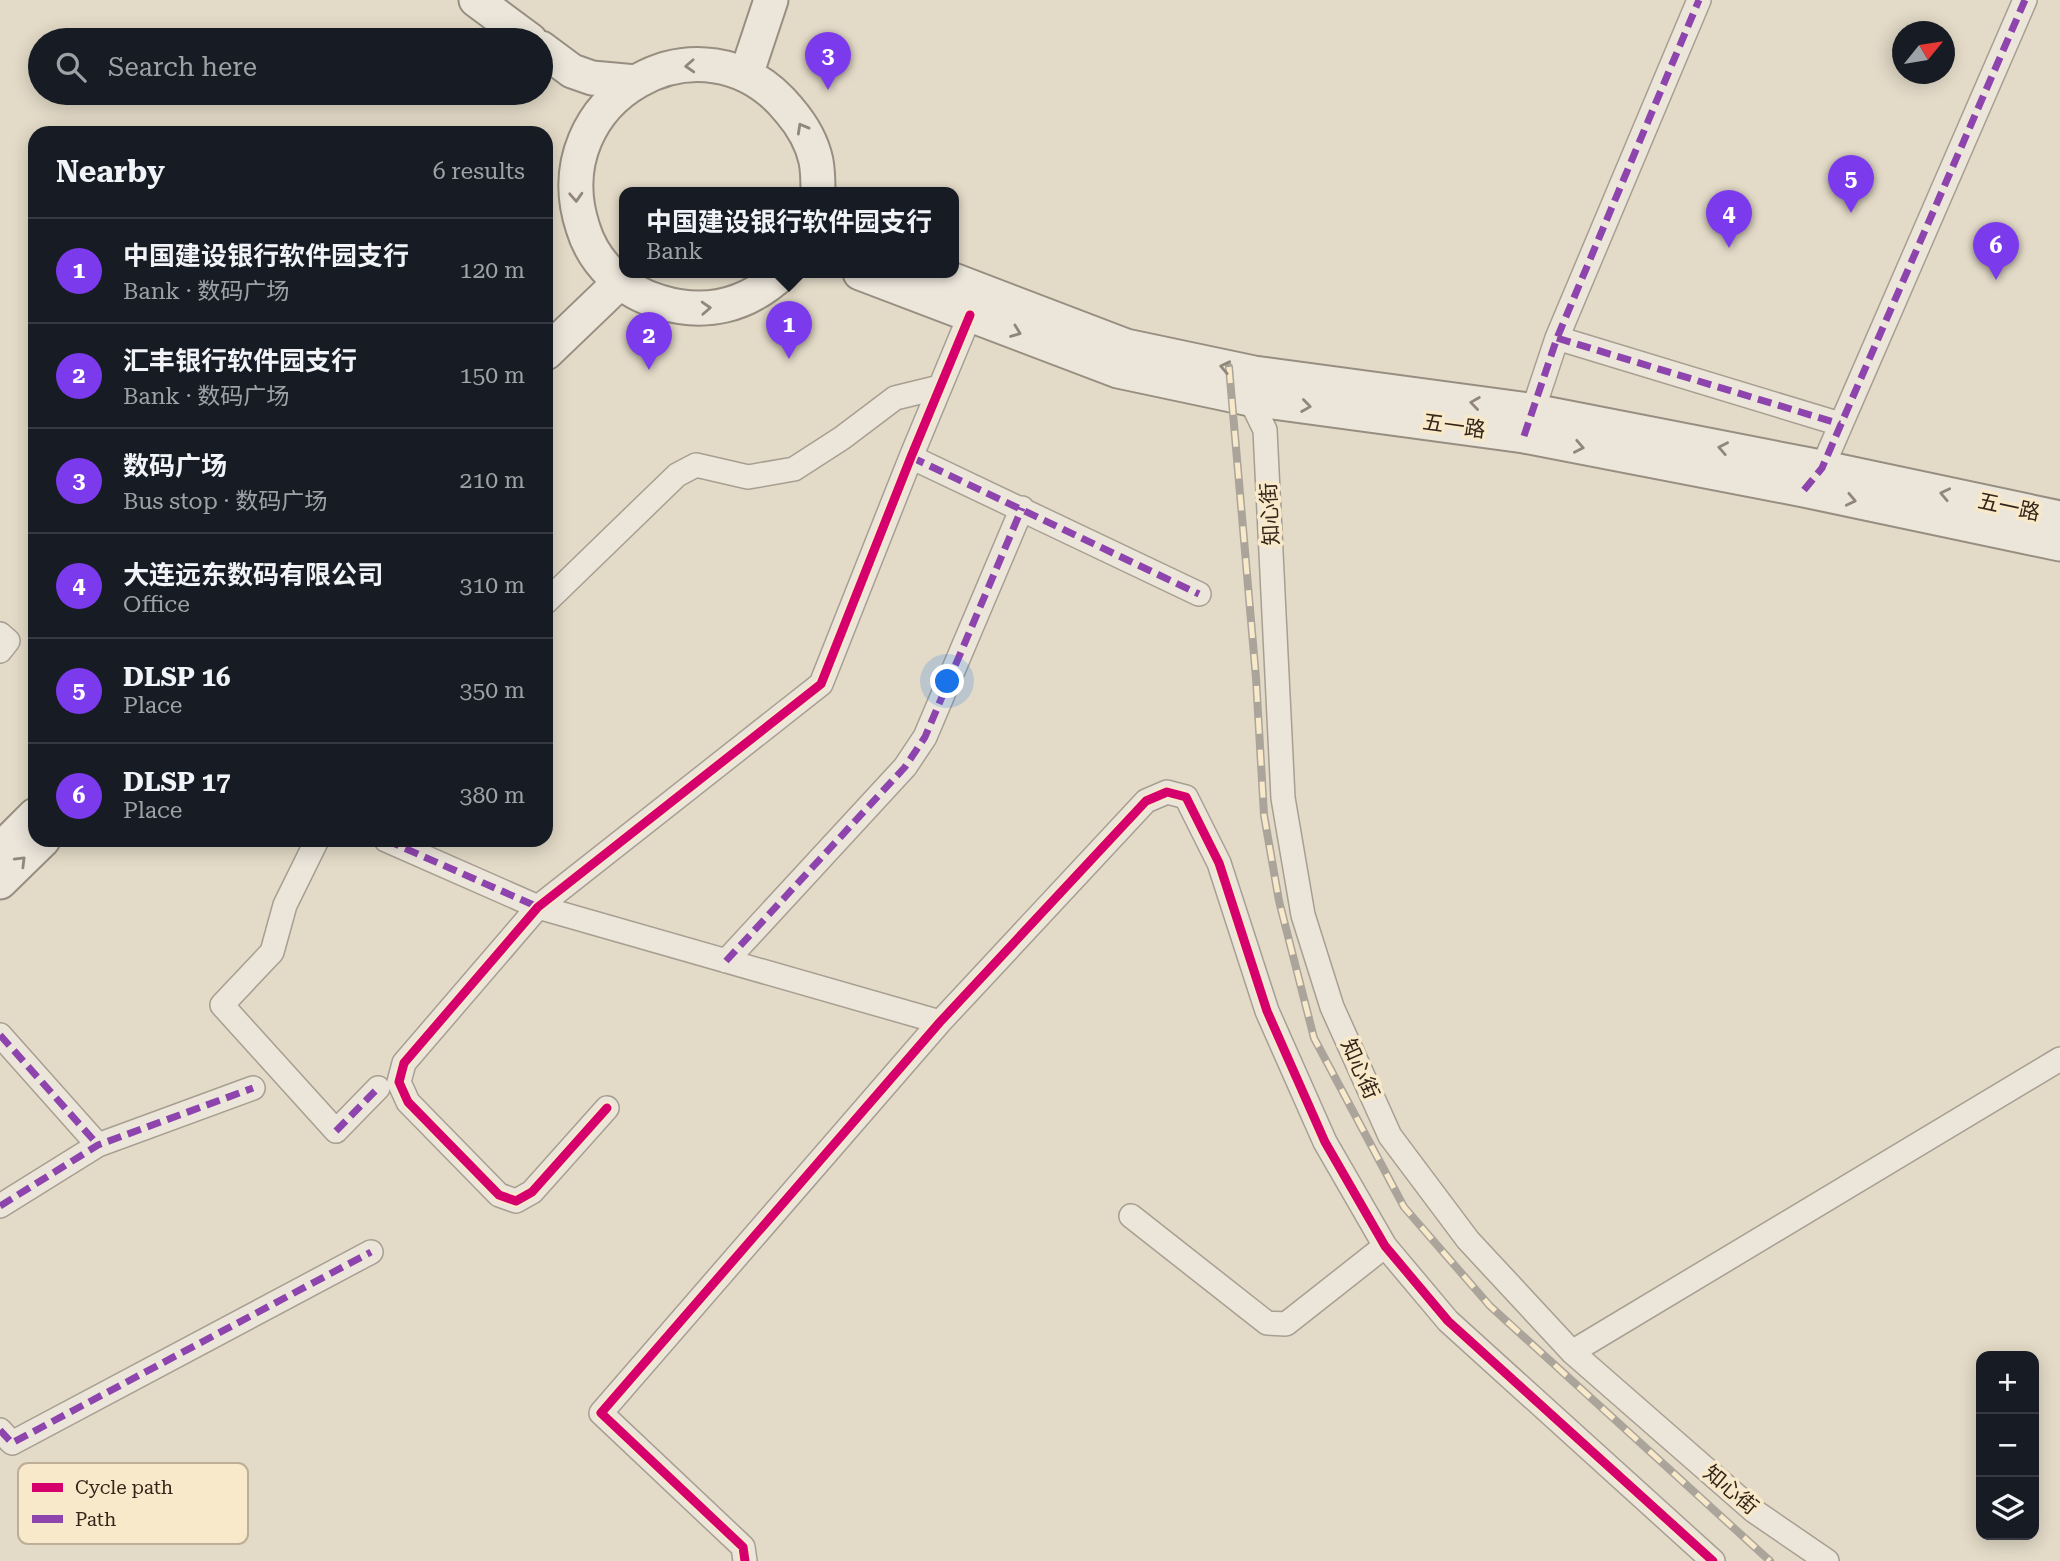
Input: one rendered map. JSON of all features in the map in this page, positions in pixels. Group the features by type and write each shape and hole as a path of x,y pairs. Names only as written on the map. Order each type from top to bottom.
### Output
{"main road":[{"path":"476,0 514,28"},
{"path":"746,75 771,0"},
{"path":"553,57 572,71 592,78 636,82"},
{"path":"777,278 765,290 725,307 683,309 642,297 613,275 587,242 576,208 575,172 584,138 603,108 636,82 654,72 685,65 716,66 746,75 778,95 802,125 816,160 818,187"},
{"path":"572,71 592,111 588,131"},
{"path":"553,319 613,275"},
{"path":"553,345 613,275"},
{"name":"五一路","path":"873,278 1118,371 1250,399 1528,423"},
{"name":"五一路","path":"947,278 1126,345 1254,373 1813,479 2060,518"},
{"name":"五一路","path":"1813,479 2060,544"},
{"path":"0,850 28,822"},
{"path":"0,882 36,847"}],"street":[{"path":"1528,423 1557,338 1699,0"},
{"path":"1813,479 1840,424 2025,0"},
{"path":"607,1108 531,1192 516,1201 499,1195 490,1186 408,1102 399,1082 404,1063 538,907 821,684 911,457 971,315"},
{"path":"1557,338 1840,424"},
{"path":"553,596 677,474 696,465 748,477 794,469 842,438 895,398 940,387"},
{"name":"知心街","path":"1250,399 1265,430 1283,798 1303,915 1332,1007 1391,1136 1468,1240 1572,1352 1754,1511 1827,1561"},
{"path":"911,457 1199,594"},
{"path":"726,961 905,767 925,737 1021,509"},
{"path":"0,634 8,641 0,651"},
{"path":"745,1561 743,1547 601,1413 940,1022 1146,801 1167,792 1186,797 1219,863 1267,1011 1325,1142 1385,1246 1448,1321 1713,1561"},
{"path":"314,847 285,905 272,952 222,1005 336,1131 377,1088"},
{"path":"402,847 538,907 940,1022"},
{"path":"0,1035 98,1145"},
{"path":"1572,1352 2060,1059"},
{"path":"0,1206 98,1145 253,1088"},
{"path":"1131,1216 1267,1322 1286,1324 1385,1246"},
{"path":"0,1430 12,1443 371,1252"}],"railway":[{"path":"1229,367 1256,678 1264,815 1279,901 1314,1038 1404,1207 1490,1306 1770,1561"}],"marked path":[{"path":"1524,436 1557,338 1699,0"},
{"path":"1804,490 1822,468 2025,0"},
{"path":"1557,338 1840,424"},
{"path":"911,457 1199,594"},
{"path":"726,961 905,767 925,737 1022,508"},
{"path":"402,847 538,907"},
{"path":"0,1035 98,1145"},
{"path":"0,1206 98,1145 253,1088"},
{"path":"336,1131 378,1088"},
{"path":"0,1430 12,1443 371,1252"}],"cycle path":[{"path":"607,1108 532,1192 516,1201 499,1195 408,1102 399,1082 404,1063 538,907 821,684 970,315"},
{"path":"745,1561 743,1547 601,1413 940,1022 1146,801 1167,792 1186,797 1219,863 1267,1011 1325,1142 1385,1246 1448,1321 1713,1561"}],"place":[{"name":"数码广场","path":"828,90"},
{"name":"DLSP 16","path":"1851,213"},
{"name":"大连远东数码有限公司","path":"1729,248"},
{"name":"DLSP 17","path":"1996,280"},
{"name":"中国建设银行软件园支行","path":"789,359"},
{"name":"汇丰银行软件园支行","path":"649,370"}]}
